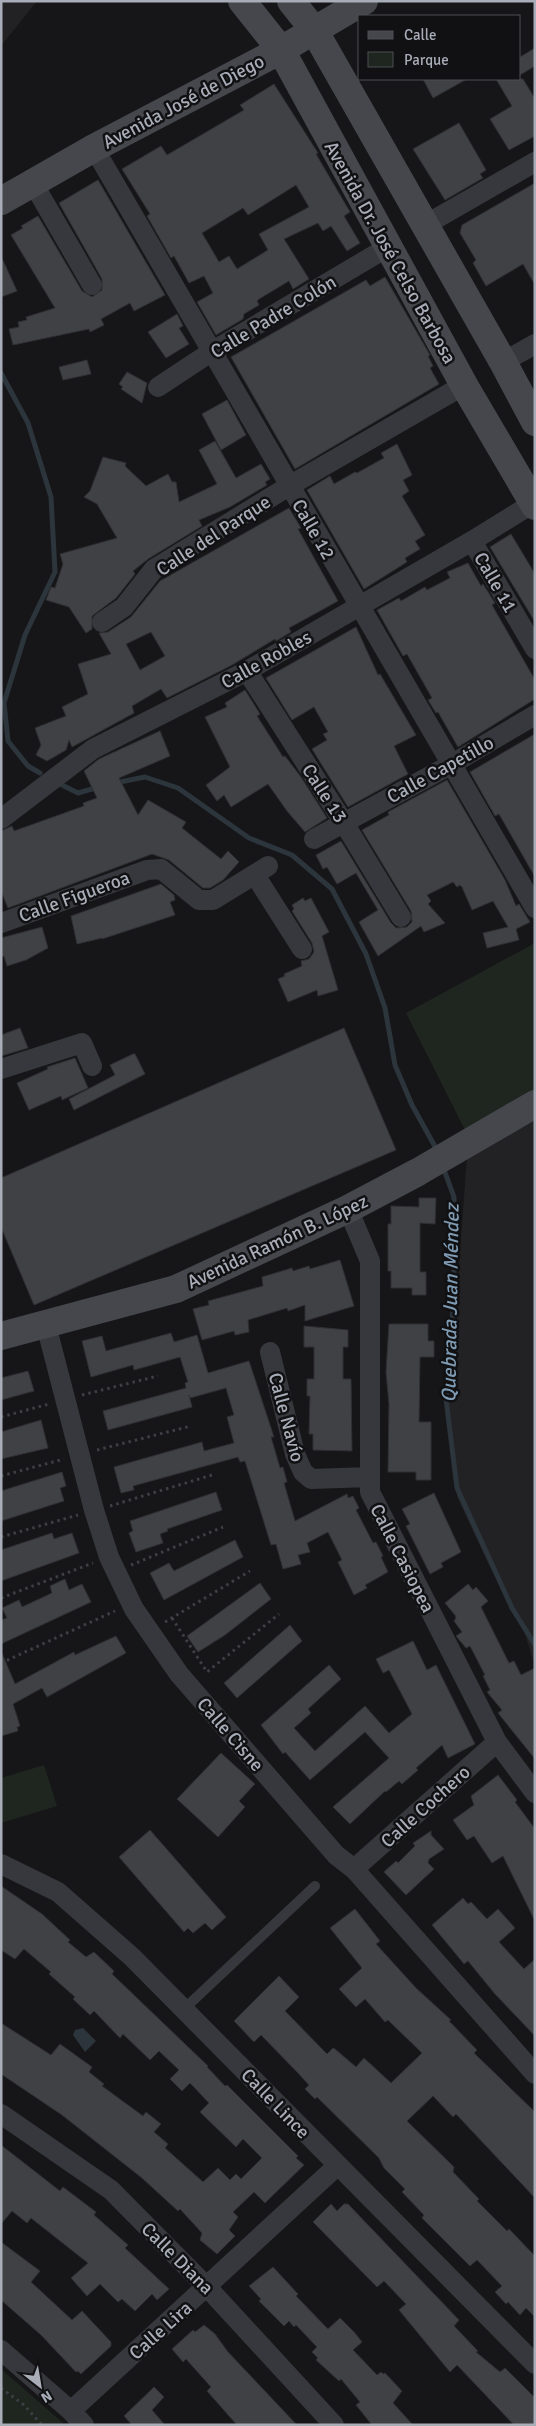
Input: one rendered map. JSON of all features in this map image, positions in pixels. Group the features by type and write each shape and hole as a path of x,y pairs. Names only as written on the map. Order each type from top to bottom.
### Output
{"main road":[{"name":"Avenida Dr. José Celso Barbosa","path":"242,1 281,50 464,385 534,504"},
{"path":"292,1 314,30 503,362 535,422"},
{"name":"Avenida José de Diego","path":"1,201 94,148 281,50 364,1"},
{"name":"Avenida Ramón B. López","path":"1,1336 176,1289 348,1209 418,1172 535,1104"}],"street":[{"name":"Calle 12","path":"94,148 358,606 535,908"},
{"path":"425,225 535,162"},
{"path":"33,183 92,285"},
{"name":"Calle Padre Colón","path":"158,387 212,352 388,247"},
{"path":"503,362 535,344"},
{"name":"Calle del Parque","path":"102,622 124,607 154,569 290,486 464,385"},
{"name":"Calle Robles","path":"1,819 93,749 246,671 472,542 534,504"},
{"name":"Calle 11","path":"472,542 535,649"},
{"name":"Calle 13","path":"246,671 344,823 401,918"},
{"name":"Calle Capetillo","path":"314,839 452,764 535,715"},
{"name":"Calle Figueroa","path":"1,923 148,870 161,869 199,900 213,900 262,870 302,949"},
{"path":"1,1069 82,1043 92,1066"},
{"name":"Calle Casiopea","path":"348,1209 370,1261 370,1492 497,1742 535,1794"},
{"name":"Calle Cisne","path":"46,1325 94,1510 113,1564 132,1604 150,1632 185,1682 336,1855 354,1869 533,2067"},
{"name":"Calle Navío","path":"270,1352 295,1454 303,1472 311,1478 370,1477"},
{"name":"Calle Cochero","path":"354,1869 497,1742"},
{"name":"Calle Lince","path":"1,1864 58,1892 132,1957 337,2166 534,2361"},
{"name":"Calle Diana","path":"1,2114 110,2190 207,2287 334,2425"},
{"name":"Calle Lira","path":"78,2418 207,2287 337,2166"},
{"path":"1,2350 78,2418"}],"lane":[{"path":"184,2009 315,1886"}],"path":[{"path":"1,1598 113,1564 224,1527"},
{"path":"150,1632 250,1570"},
{"path":"1,1663 132,1604"},
{"path":"172,1618 207,1672 279,1614"},
{"path":"1,2388 24,2406 42,2425"}],"shaded area":[{"path":"1,1 37,1 1,46"},
{"path":"535,1118 535,1666 520,1618 488,1563 457,1497 448,1412 467,1157"},
{"path":"83,2028 96,2041 85,2052 73,2035 75,2030"}],"green space":[{"path":"535,943 535,1094 467,1134 406,1013"},
{"path":"44,1765 57,1806 1,1823 1,1778"},
{"path":"1,2369 62,2422 64,2425 1,2425"}],"building":[{"path":"535,48 535,66 521,74 521,56"},
{"path":"523,79 535,99 535,136 509,150 490,119 512,106 497,80"},
{"path":"424,80 465,80 433,98"},
{"path":"274,84 318,153 316,154 350,212 344,216 360,243 347,251 331,226 323,231 318,223 284,239 309,279 293,289 289,281 259,299 257,301 259,305 244,314 243,319 216,335 197,302 213,293 204,276 189,283 174,256 171,258 147,216 150,214 122,169 161,146 167,155 244,110 240,105","holes":["296,185 309,207 259,234 268,250 237,269 229,256 219,262 202,233 243,208 248,215"]},
{"path":"459,123 486,170 480,174 483,178 445,200 413,149"},
{"path":"98,180 165,295 134,311 130,303 101,319 104,325 90,332 89,329 13,345 9,329 19,327 18,322 27,320 26,317 55,308 11,235 23,228 21,226 38,216 82,291 92,297 102,290 102,279 59,203"},
{"path":"535,183 535,285 523,264 486,286 473,263 476,260 460,233 462,225"},
{"path":"1,256 17,291 1,297"},
{"path":"385,277 430,355 428,356 433,366 430,368 439,384 295,469 231,357 366,280 370,286"},
{"path":"177,314 183,326 179,328 189,344 166,358 148,332"},
{"path":"87,360 91,374 63,380 59,367"},
{"path":"127,372 147,383 142,403 121,389 123,387 119,384"},
{"path":"227,400 246,435 221,450 202,414"},
{"path":"215,441 236,478 261,464 270,479 265,482 267,485 230,507 199,520 202,526 148,559 133,571 135,574 116,598 92,616 92,629 86,633 69,607 46,600 51,587 55,588 63,564 60,554 117,538 97,504 84,497 90,491 103,457 126,463 125,466 146,486 168,474 172,482 176,482 179,502 217,484 199,450"},
{"path":"397,444 412,475 403,480 409,491 402,496 425,535 415,541 420,549 405,558 407,562 364,589 307,490 330,476 334,484 355,472 357,473 384,458 381,453"},
{"path":"289,508 301,528 298,529 338,601 289,628 291,632 276,641 275,639 232,665 167,698 161,689 132,706 134,713 72,747 69,740 66,750 47,761 36,755 41,745 35,728 66,716 62,707 88,694 78,664 111,654 99,633 108,632 131,617 160,581","holes":["151,632 165,656 140,670 126,644"]},
{"path":"511,534 535,574 535,622 490,547"},
{"path":"468,563 481,586 483,584 495,603 492,605 535,680 535,699 458,747 438,712 436,713 428,700 432,698 407,654 403,656 377,610 399,598 401,601 425,587 427,590 450,578 447,572"},
{"path":"356,627 378,675 380,674 416,735 394,746 408,774 348,807 312,749 327,740 323,734 328,732 314,707 292,720 266,678"},
{"path":"245,690 260,714 257,716 283,757 285,756 301,777 327,818 305,832 268,784 231,807 224,795 217,801 206,785 230,767 205,717 227,707 225,703"},
{"path":"160,731 170,756 119,778 138,815 148,800 186,822 182,828 221,859 228,851 239,862 223,880 210,888 203,888 169,860 152,854 8,908 1,891 1,831 12,826 14,831 84,806 83,803 97,798 84,771 99,759"},
{"path":"535,734 535,877 499,814 495,816 470,772"},
{"path":"447,780 505,880 516,906 519,904 530,922 516,929 519,940 487,948 483,933 508,927 493,901 472,910 462,887 460,885 457,887 453,882 427,895 431,901 428,904 445,923 424,932 421,926 378,956 359,922 378,910 356,873 337,884 327,867 323,869 316,855 341,841 391,923 396,928 407,927 412,922 411,911 362,830 389,815 388,812"},
{"path":"161,884 174,895 175,900 170,902 175,915 102,939 77,944 71,916"},
{"path":"303,898 305,901 311,898 329,932 322,936 338,990 318,996 317,990 288,1002 278,979 285,976 284,974 302,966 301,961 309,959 314,952 312,943 292,911 294,909 292,905"},
{"path":"42,927 48,948 26,960 7,966 4,956 1,957 1,938"},
{"path":"20,1028 28,1048 1,1056 1,1035"},
{"path":"344,1028 396,1150 34,1305 1,1227 1,1178"},
{"path":"135,1054 145,1074 74,1110 69,1099 115,1075 110,1065"},
{"path":"75,1058 88,1088 62,1100 61,1096 29,1110 17,1083 48,1069 47,1067"},
{"path":"419,1198 436,1198 435,1224 420,1223 420,1272 426,1272 426,1295 412,1295 412,1288 391,1288 391,1271 388,1271 388,1224 391,1224 391,1206 419,1207"},
{"path":"340,1260 354,1306 305,1321 305,1305 288,1311 287,1308 248,1320 249,1332 235,1335 234,1331 202,1340 193,1309 209,1305 208,1301 263,1286 262,1277 292,1268 293,1271 309,1266 310,1269"},
{"path":"389,1324 428,1324 428,1341 434,1341 434,1357 420,1357 419,1422 431,1422 431,1480 416,1480 416,1472 388,1472 389,1404 386,1372"},
{"path":"304,1326 348,1330 348,1347 343,1347 343,1379 351,1379 352,1451 313,1450 313,1434 309,1434 310,1396 307,1396 307,1379 314,1379 314,1347 304,1347"},
{"path":"171,1333 174,1342 197,1335 208,1373 249,1361 274,1437 271,1437 280,1468 283,1467 287,1482 284,1483 295,1521 347,1494 348,1498 353,1496 359,1508 356,1510 373,1543 376,1542 388,1572 365,1585 367,1588 354,1595 338,1562 342,1560 328,1532 307,1543 310,1552 298,1555 301,1564 283,1569 276,1544 271,1545 245,1461 240,1462 238,1457 133,1486 134,1490 121,1493 114,1467 202,1442 204,1451 234,1443 227,1417 234,1415 226,1388 190,1398 189,1395 192,1407 108,1430 103,1411 186,1388 185,1383 188,1382 180,1357 134,1370 133,1365 91,1377 82,1341 102,1336 106,1351"},
{"path":"28,1371 34,1391 1,1400 1,1378"},
{"path":"41,1420 48,1448 1,1459 1,1432"},
{"path":"62,1472 66,1486 60,1488 64,1501 1,1521 1,1491"},
{"path":"216,1492 222,1510 167,1529 168,1531 160,1534 163,1543 136,1552 129,1533 133,1531 130,1521"},
{"path":"434,1493 461,1552 441,1563 443,1567 430,1574 406,1526 410,1524 402,1509"},
{"path":"52,1533 54,1539 72,1533 79,1553 1,1581 1,1550"},
{"path":"235,1540 243,1557 164,1600 150,1573 169,1563 174,1571"},
{"path":"65,1579 69,1590 82,1584 91,1602 1,1644 1,1620 7,1618 2,1608 19,1600 22,1607 52,1593 50,1586"},
{"path":"260,1583 271,1599 225,1635 198,1652 187,1636"},
{"path":"468,1584 473,1590 476,1587 488,1601 481,1607 509,1663 514,1661 521,1675 535,1668 535,1759 498,1713 502,1710 487,1692 490,1690 483,1676 485,1675 470,1646 466,1648 456,1636 462,1632 454,1621 455,1615 445,1603"},
{"path":"290,1625 302,1641 237,1698 224,1683"},
{"path":"116,1636 126,1653 47,1697 42,1688 13,1704 20,1726 17,1727 18,1731 1,1736 1,1651 15,1684 74,1652 75,1655"},
{"path":"413,1641 427,1670 436,1665 475,1744 448,1758 442,1745 416,1768 418,1770 402,1784 399,1781 385,1791 350,1824 333,1807 389,1758 365,1732 310,1780 285,1752 283,1754 261,1725 329,1665 341,1679 308,1709 311,1713 294,1728 315,1751 365,1706 389,1733 412,1714 389,1670 383,1673 376,1659"},
{"path":"221,1753 255,1784 239,1801 245,1807 218,1837 177,1799"},
{"path":"498,1775 517,1800 515,1802 535,1829 535,1921 503,1856 492,1863 474,1836 467,1840 453,1820 474,1805 471,1796"},
{"path":"150,1830 226,1917 212,1930 205,1923 193,1933 188,1928 184,1932 119,1857"},
{"path":"431,1831 431,1835 444,1849 429,1859 428,1863 434,1869 406,1895 384,1872 396,1861 398,1863 415,1846 413,1843"},
{"path":"1,1886 42,1914 70,1940 68,1942 86,1957 94,1952 114,1971 112,1974 208,2066 225,2086 227,2085 298,2156 296,2158 304,2165 265,2203 254,2192 233,2212 238,2217 229,2230 235,2236 217,2254 200,2240 202,2233 180,2209 178,2211 142,2178 62,2115 1,2074 1,2023 51,2055 60,2044 92,2067 89,2072 104,2084 102,2086 143,2116 146,2112 161,2124 154,2132 168,2144 165,2148 203,2182 218,2168 230,2180 236,2174 241,2179 262,2158 243,2139 236,2147 200,2112 209,2103 190,2083 182,2091 170,2079 179,2070 159,2051 150,2060 123,2034 120,2038 94,2011 90,2015 73,1999 75,1997 49,1974 51,1972 24,1949 15,1959 1,1950"},
{"path":"463,1898 468,1904 471,1902 487,1919 498,1909 515,1928 499,1942 524,1969 535,1959 535,2036 495,1994 468,1961 464,1964 432,1925"},
{"path":"355,1909 380,1941 376,1944 416,1988 451,2020 449,2021 477,2050 474,2053 535,2112 535,2198 456,2114 453,2117 433,2096 407,2121 454,2167 453,2172 479,2199 477,2201 507,2231 509,2229 535,2256 535,2317 526,2308 520,2315 508,2302 506,2304 495,2292 502,2286 477,2260 470,2266 422,2218 424,2215 402,2192 405,2189 384,2168 379,2158 317,2097 315,2099 305,2089 309,2085 297,2072 261,2035 254,2042 234,2021 279,1976 299,1997 285,2011 327,2054 333,2048 356,2067 364,2058 391,2083 422,2053 388,2020 385,2022 365,1999 356,2007 339,1989 362,1968 330,1928"},
{"path":"1,2145 60,2191 63,2187 96,2212 94,2215 128,2245 125,2248 169,2289 157,2300 152,2294 135,2311 122,2299 118,2302 100,2284 87,2296 71,2278 88,2263 31,2218 27,2223 12,2211 1,2224"},
{"path":"331,2204 337,2211 344,2204 348,2204 459,2320 454,2326 478,2351 476,2352 500,2372 505,2368 535,2398 535,2425 514,2425 457,2365 450,2372 399,2310 406,2304 384,2281 377,2287 313,2222"},
{"path":"1,2242 40,2271 31,2282 72,2320 82,2311 111,2342 111,2346 81,2374 78,2371 76,2372 41,2335 1,2300"},
{"path":"273,2267 298,2294 296,2296 328,2329 340,2318 355,2333 362,2342 353,2350 377,2375 381,2372 385,2373 402,2391 393,2403 413,2425 372,2425 356,2405 360,2402 341,2379 339,2381 316,2360 318,2358 312,2352 317,2347 296,2325 294,2327 289,2321 284,2326 259,2301 261,2299 249,2286"},
{"path":"204,2325 215,2334 228,2352 297,2425 237,2425 207,2391 211,2387 186,2359 183,2362 172,2349 193,2330 195,2332"},
{"path":"154,2387 164,2397 152,2410 165,2425 132,2425 124,2416"}],"waterway":[{"name":"Quebrada Juan Méndez","path":"1,373 28,423 51,497 55,572 25,635 4,703 8,741 28,766 40,773"},
{"name":"Quebrada Juan Méndez","path":"115,783 145,777 178,788 249,838 292,855 332,889 366,954 385,1008 395,1065 412,1105 438,1152"},
{"name":"Quebrada Juan Méndez","path":"58,783 78,793 99,787"},
{"name":"Quebrada Juan Méndez","path":"443,1167 454,1197 454,1297 446,1399 457,1488 512,1608 535,1645"}]}
